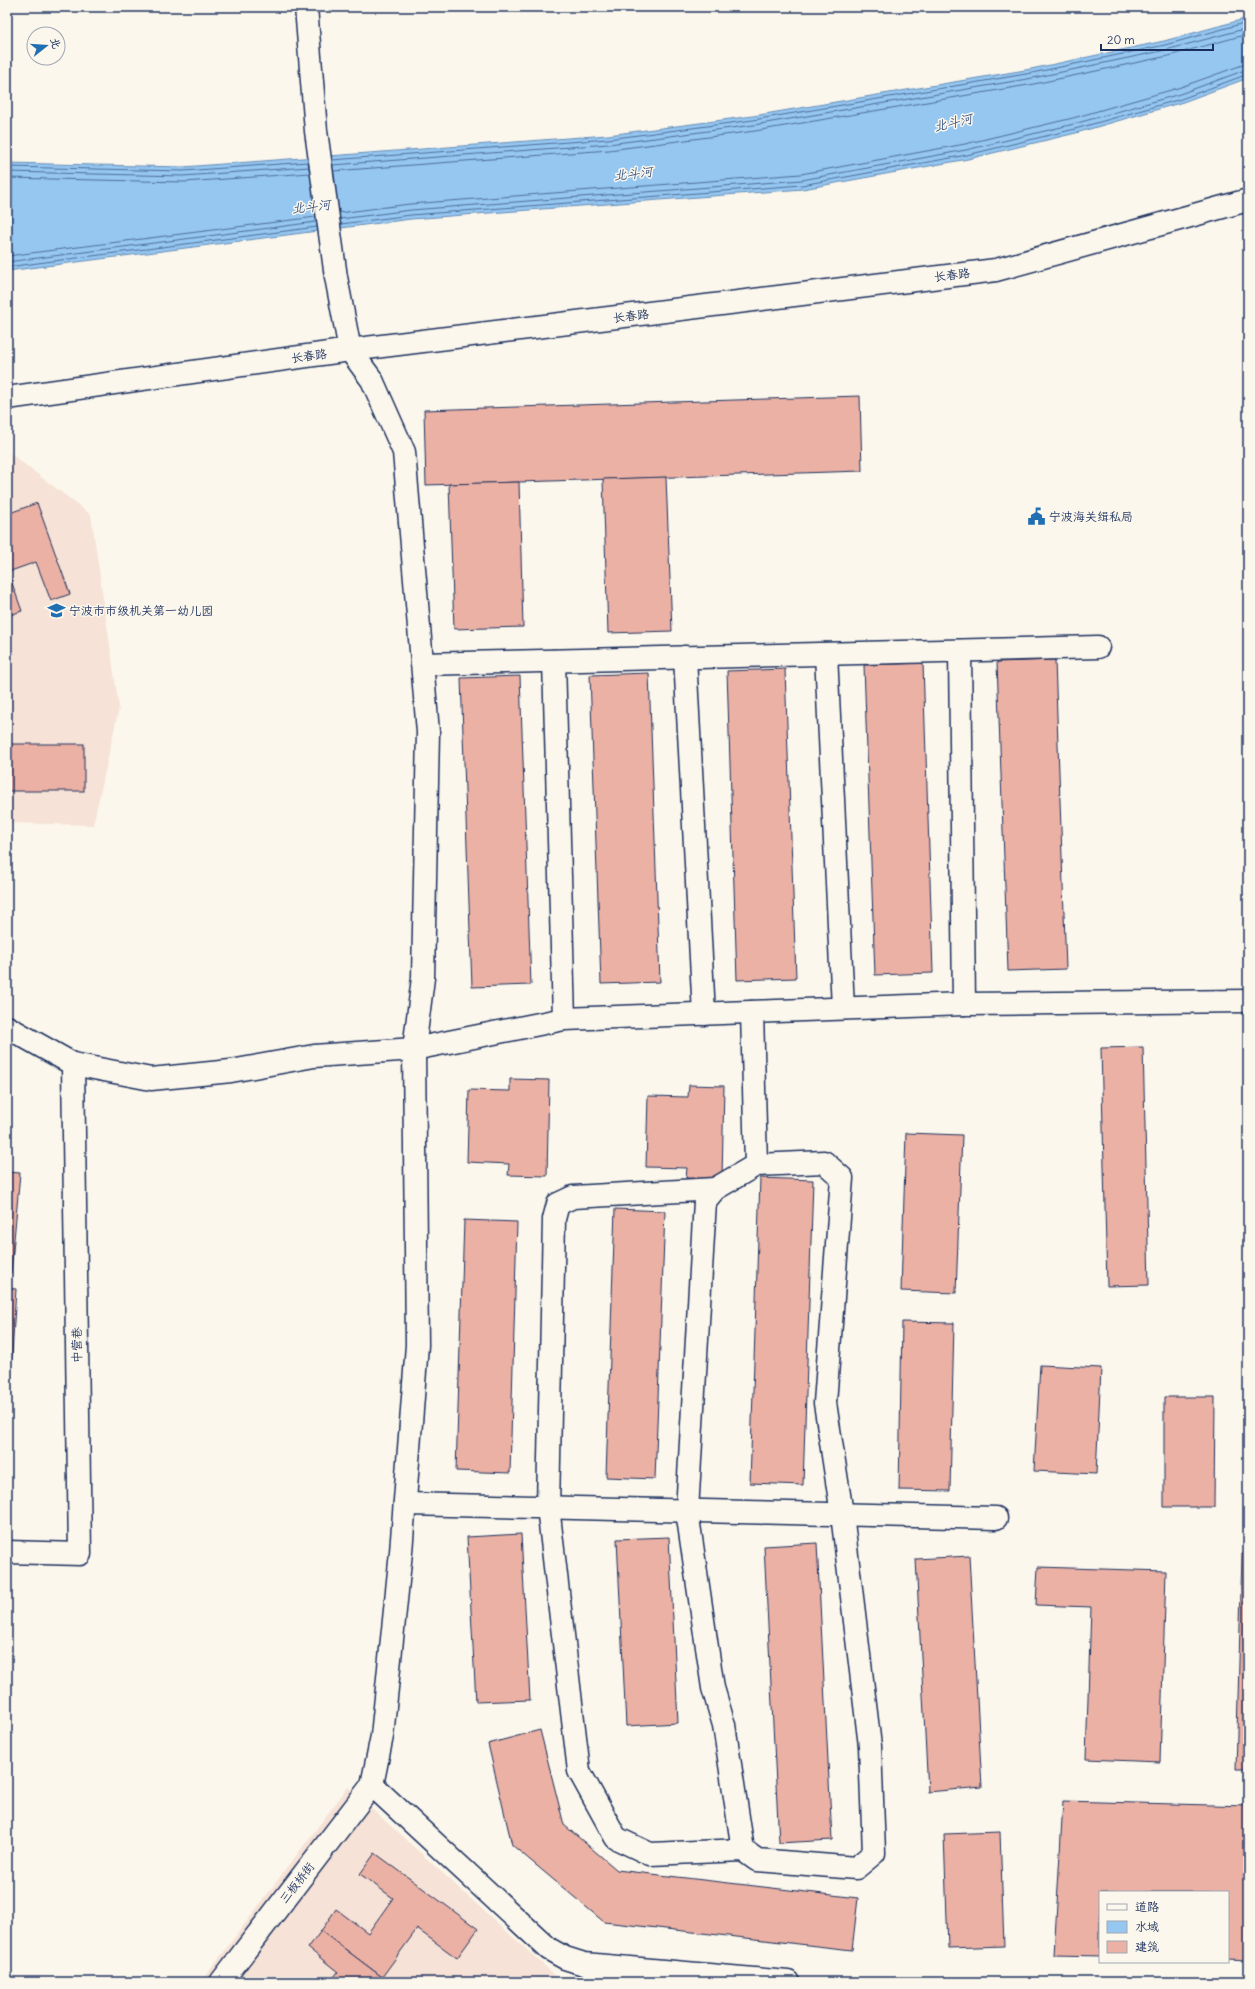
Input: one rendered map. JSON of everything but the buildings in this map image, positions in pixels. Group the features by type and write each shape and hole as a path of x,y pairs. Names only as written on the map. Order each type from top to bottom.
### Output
{"street":[{"path":"306,7 316,131 336,277 350,350 372,380 404,452 428,732 423,978 414,1049 417,1345 405,1504 382,1736 372,1785 549,1949 565,1958 584,1964 788,1982"},
{"name":"长春路","path":"7,398 350,350 996,270 1248,200"},
{"path":"422,664 1098,647"},
{"path":"960,651 964,1004"},
{"path":"826,654 843,1008"},
{"path":"685,657 704,1014"},
{"path":"554,661 564,1019"},
{"path":"7,1027 73,1064 151,1079 231,1071 314,1056 414,1049 564,1019 964,1004 1248,1001"},
{"path":"752,1012 756,1165"},
{"name":"中营巷","path":"7,1552 80,1554 73,1064"},
{"path":"715,1189 573,1197 558,1204 554,1219 548,1507 579,1771 616,1838 650,1854 743,1850 757,1860 856,1868 874,1853 870,1746 842,1514 825,1403 842,1178 824,1162 756,1165 715,1189 705,1202 687,1511 713,1688 724,1725 743,1850"},
{"path":"405,1504 996,1518"},
{"name":"三板桥街","path":"221,1982 372,1785"}],"shaded area":[{"name":"宁波市市级机关第一幼儿园","path":"7,451 91,515 119,708 93,825 7,823"},
{"path":"348,1787 560,1980 584,1982 201,1982"}],"water":[{"name":"北斗河","path":"1248,18 1248,78 1183,102 1076,133 968,159 803,189 411,219 7,271 7,163 183,167 608,135 753,116 1031,69 1164,41"}],"place":[{"name":"宁波海关缉私局","path":"1036,517"},
{"name":"宁波市市级机关第一幼儿园","path":"56,611"}]}
